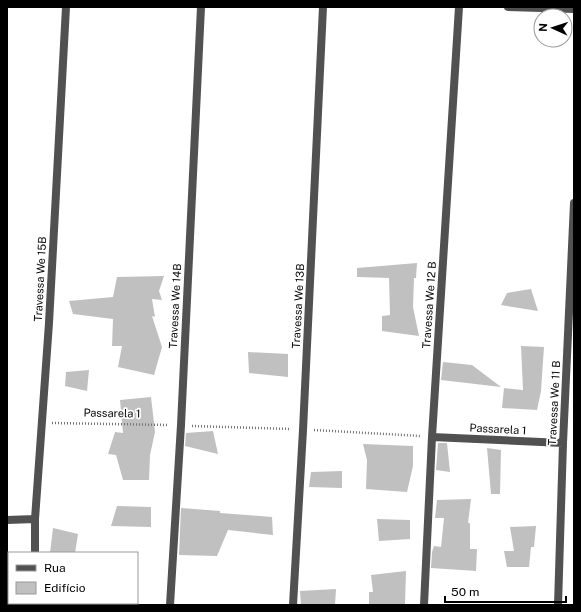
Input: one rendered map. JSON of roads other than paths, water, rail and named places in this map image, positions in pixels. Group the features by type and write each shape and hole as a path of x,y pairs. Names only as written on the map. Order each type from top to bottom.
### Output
{"street":[{"name":"Travessa We 15B","path":"35,552 35,519 49,323 66,7"},
{"name":"Travessa We 14B","path":"170,605 201,7"},
{"name":"Travessa We 13B","path":"293,605 323,7"},
{"name":"Travessa We 12 B","path":"424,605 432,437 459,7"},
{"path":"508,7 574,10"},
{"name":"Travessa We 11 B","path":"558,605 563,443 572,322 574,203"},
{"name":"Passarela 1","path":"432,437 563,443"},
{"path":"7,520 35,519"}]}
